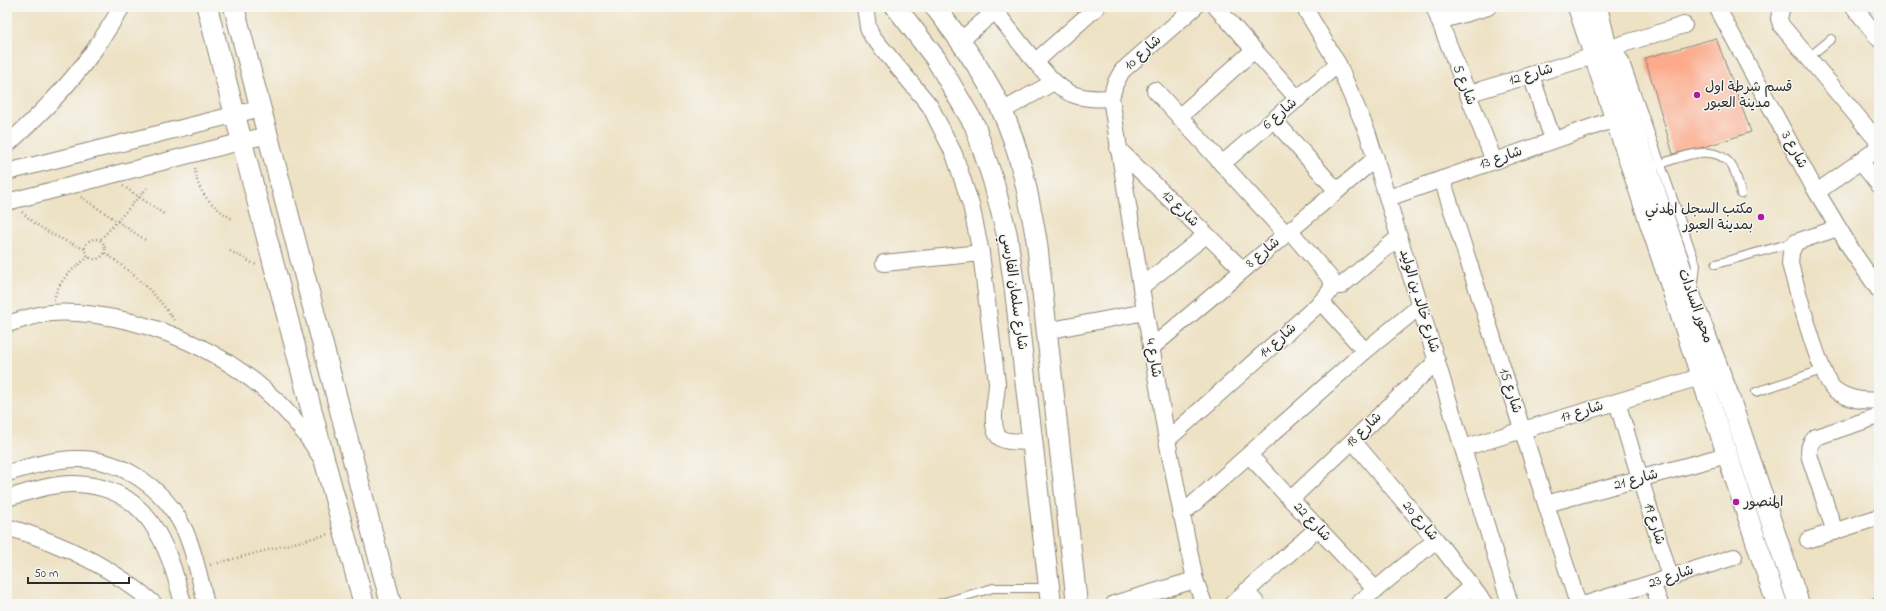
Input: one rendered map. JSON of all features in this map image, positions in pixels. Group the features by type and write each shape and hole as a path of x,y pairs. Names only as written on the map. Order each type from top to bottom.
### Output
{"street":[{"path":"7,145 33,121 62,90 92,54 122,7"},
{"path":"207,7 326,466 345,530 364,604"},
{"path":"234,7 391,604"},
{"path":"865,7 868,27 872,36 930,106 954,154 971,205 981,254 997,383 997,397 993,424 995,433 1002,439 1032,442"},
{"name":"شارع سلمان الفارسي","path":"896,7 936,59 975,126 993,180 1010,256 1050,596"},
{"name":"شارع سلمان الفارسي","path":"935,7 962,40 1002,111 1018,154 1029,198 1037,243 1076,604"},
{"path":"1036,61 1098,7"},
{"name":"شارع 10","path":"1112,104 1115,84 1122,71 1195,7"},
{"path":"1216,7 1298,99"},
{"name":"شارع خالد بن الوليد","path":"1304,7 1338,64 1354,98 1376,158 1510,604"},
{"path":"1435,11 1488,7"},
{"name":"محور السادات","path":"1578,7 1654,166 1689,292 1728,394 1799,604"},
{"name":"محور السادات","path":"1597,7 1600,53 1615,118 1708,401 1777,604"},
{"name":"شارع 3","path":"1717,7 1817,192 1854,254 1879,290"},
{"path":"1782,7 1778,18 1781,25 1877,140 1878,147 1817,192"},
{"path":"1854,7 1879,39"},
{"path":"962,40 997,9 1036,61 1054,82 1071,94 1112,104"},
{"name":"شارع 5","path":"1435,11 1494,161"},
{"name":"شارع 12","path":"1467,94 1531,75 1684,25"},
{"path":"1179,117 1254,50"},
{"name":"شارع 6","path":"1222,164 1338,64"},
{"path":"1531,75 1553,140"},
{"path":"1002,111 1054,82"},
{"path":"1155,90 1222,164 1331,279 1333,286 1341,286 1399,237"},
{"name":"شارع 4","path":"1112,104 1167,440 1195,580 1204,604"},
{"path":"7,172 261,108"},
{"name":"شارع 13","path":"1388,198 1615,118"},
{"path":"1274,120 1337,191"},
{"path":"9,202 267,134"},
{"name":"شارع 12","path":"1118,148 1243,270"},
{"name":"شارع 8","path":"1151,348 1376,158"},
{"path":"1860,161 1879,185"},
{"name":"شارع 15","path":"1442,179 1578,604"},
{"path":"1838,228 1796,242 1791,252 1790,264 1822,370 1834,390 1852,399 1879,400"},
{"path":"1141,287 1206,235"},
{"path":"884,263 981,254"},
{"name":"شارع 14","path":"1167,440 1321,302 1333,286"},
{"path":"1321,302 1365,351"},
{"path":"1181,515 1365,351 1420,306"},
{"path":"1046,331 1145,312"},
{"path":"7,324 51,313 114,318 169,333 186,340 223,358 248,375 271,395 292,417 310,440 326,466"},
{"name":"شارع 18","path":"1291,499 1437,361"},
{"name":"شارع 17","path":"1463,448 1700,376"},
{"path":"1708,401 1728,394"},
{"name":"شارع 19","path":"1617,402 1670,577"},
{"path":"1835,532 1808,451 1811,443 1816,438 1879,416"},
{"name":"شارع 20","path":"1353,441 1436,540 1485,604"},
{"name":"شارع 22","path":"1249,454 1376,590"},
{"name":"شارع 21","path":"1546,504 1727,455"},
{"path":"7,473 48,462 76,459 106,462 131,473 153,488 170,506 185,531 206,604"},
{"path":"7,498 51,486 74,484 95,486 115,492 133,504 150,520 163,540 174,570 183,604"},
{"path":"1808,540 1879,517"},
{"path":"7,528 65,547 94,561 121,578 154,604"},
{"path":"1232,604 1318,528"},
{"path":"1360,603 1436,540"},
{"name":"شارع 23","path":"1586,604 1734,557"},
{"path":"1114,604 1195,580"},
{"path":"1652,583 1660,604"},
{"path":"1451,604 1472,586"},
{"path":"1246,591 1257,604"}],"lane":[{"path":"1808,58 1831,39"},
{"path":"1654,166 1692,154 1708,152 1722,157 1733,168 1741,194"},
{"path":"1716,264 1796,242"},
{"path":"1756,392 1822,370"},
{"path":"938,604 993,588 1050,596"},
{"path":"1871,604 1879,600"}],"path":[{"path":"194,154 195,174 203,194 216,209 234,220"},
{"path":"108,176 164,214"},
{"path":"65,187 147,241"},
{"path":"101,239 147,188"},
{"path":"9,202 45,230 64,241 85,249"},
{"path":"90,239 101,239 106,245 105,253 101,258 95,259 89,257 85,249 86,243 90,239"},
{"path":"230,251 277,277"},
{"path":"105,253 143,282 159,300 186,340"},
{"path":"51,313 55,296 63,280 75,267 89,257"},
{"path":"197,569 345,530"}],"building":[{"name":"قسم شرطة اول مدينة العبور","path":"1716,38 1751,132 1701,148 1673,154 1645,58"}],"place":[{"name":"قسم شرطة اول مدينة العبور","path":"1697,95"},
{"name":"مكتب السجل المدني بمدينة العبور","path":"1761,217"},
{"name":"المنصور","path":"1736,502"}]}
